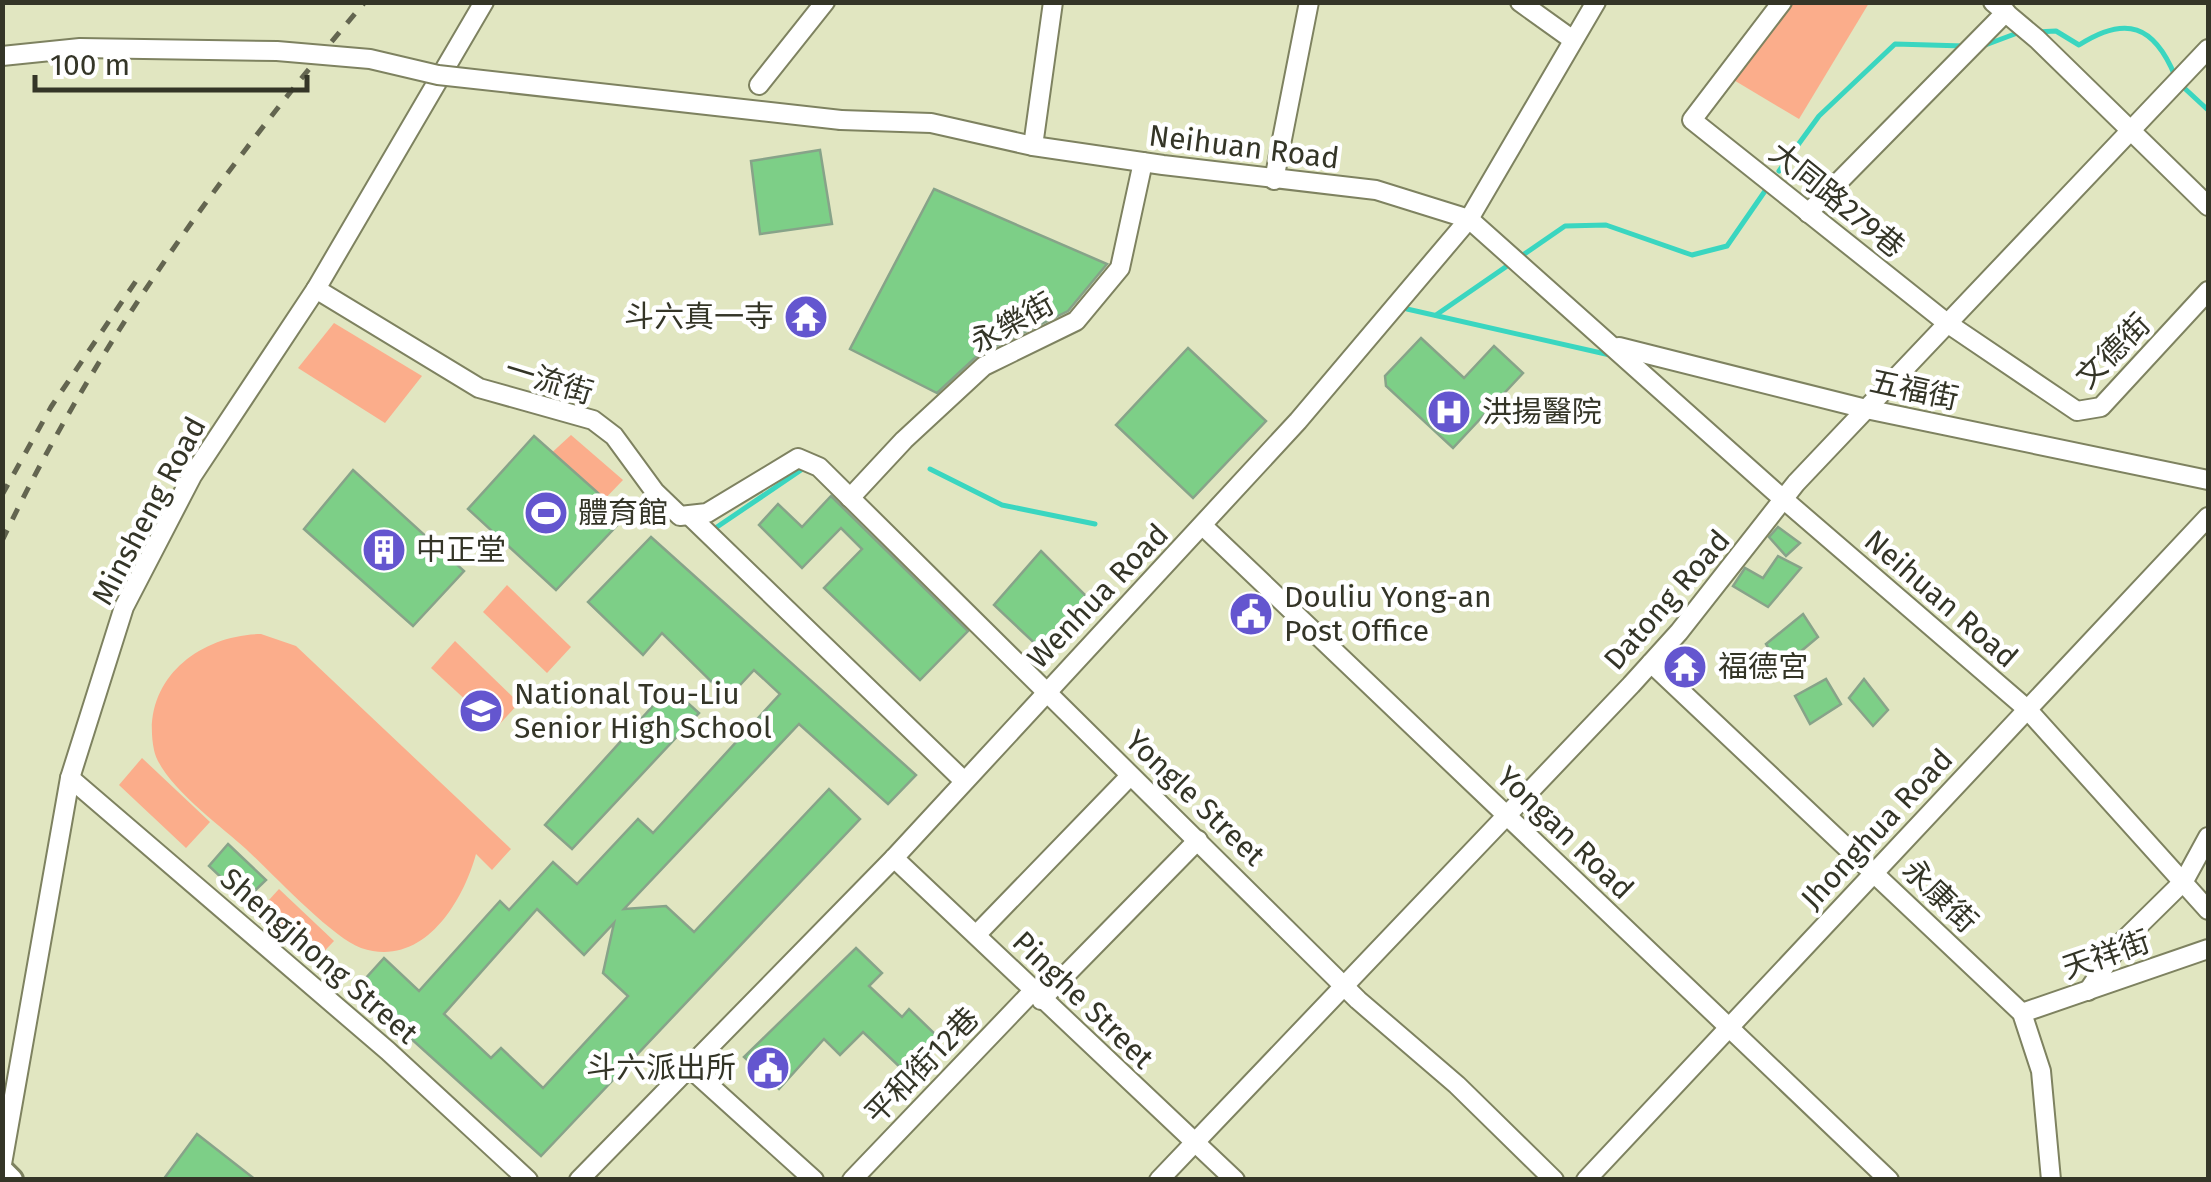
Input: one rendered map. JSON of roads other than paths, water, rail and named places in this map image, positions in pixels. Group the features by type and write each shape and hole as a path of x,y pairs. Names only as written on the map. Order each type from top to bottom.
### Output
{"street":[{"name":"Minsheng Road","path":"2,1167 70,778 124,607 192,476 316,289 418,108 484,2"},
{"path":"759,85 825,2"},
{"path":"1034,146 1053,2"},
{"path":"1274,180 1309,2"},
{"path":"1520,2 1572,40"},
{"name":"Wenhua Road","path":"579,1180 894,858 1046,690 1203,526 1469,219 1596,2"},
{"name":"大同路279巷","path":"1782,2 1692,120 1947,323"},
{"path":"1808,214 1980,39 2000,7 2131,128 2208,206"},
{"name":"Neihuan Road","path":"2,56 80,48 277,51 370,60 438,75 841,120 931,123 1034,146 1274,180 1376,190 1469,219 2027,708 2208,910"},
{"name":"Datong Road","path":"1159,1180 1651,663 1787,499 1796,483 2208,50"},
{"name":"永樂街","path":"850,498 904,440 984,366 1076,322 1120,268 1143,162"},
{"name":"一流街","path":"316,289 479,388 593,420 614,436 655,492 680,516 690,516 964,781"},
{"name":"文德街","path":"1947,323 2077,411 2090,412 2101,407 2208,291"},
{"name":"五福街","path":"1610,345 1860,415 2208,480"},
{"name":"Yongle Street","path":"690,516 707,513 798,458 818,467 1345,986 1554,1180"},
{"name":"Jhonghua Road","path":"1586,1180 2208,517"},
{"name":"Yongan Road","path":"1203,526 1889,1180"},
{"name":"永康街","path":"1651,663 2022,1013 2041,1072 2051,1180"},
{"path":"977,934 1130,776"},
{"name":"Shengjhong Street","path":"70,778 388,1051 528,1180"},
{"path":"2088,990 2119,945 2184,881 2208,837"},
{"name":"平和街12巷","path":"852,1180 1198,840"},
{"name":"Pinghe Street","path":"894,858 1234,1180"},
{"name":"天祥街","path":"2022,1013 2208,949"},
{"path":"690,1068 814,1180"},
{"path":"2,1167 11,1180"}],"waterway":[{"path":"2036,32 2056,31 2079,45 2111,30 2137,30 2158,45 2175,76"},
{"path":"1980,47 2020,32"},
{"path":"1779,171 1819,116 1895,44 1964,46"},
{"path":"2181,85 2208,110"},
{"path":"1436,315 1565,226 1606,225 1692,255 1727,246 1765,191"},
{"path":"1407,309 1610,355"},
{"path":"714,529 804,468"},
{"path":"930,469 1002,505 1095,524"}],"railway":[{"path":"2,541 78,397 165,260 262,128 365,2"},
{"path":"2,495 51,407 140,275"}],"place":[{"name":"斗六真一寺","path":"806,317"},
{"name":"洪揚醫院","path":"1449,412"},
{"name":"體育館","path":"546,513"},
{"name":"中正堂","path":"384,550"},
{"name":"Douliu Yong-an Post Office","path":"1251,614"},
{"name":"福德宮","path":"1685,667"},
{"name":"National Tou-Liu Senior High School","path":"481,711"},
{"name":"斗六派出所","path":"768,1068"}]}
